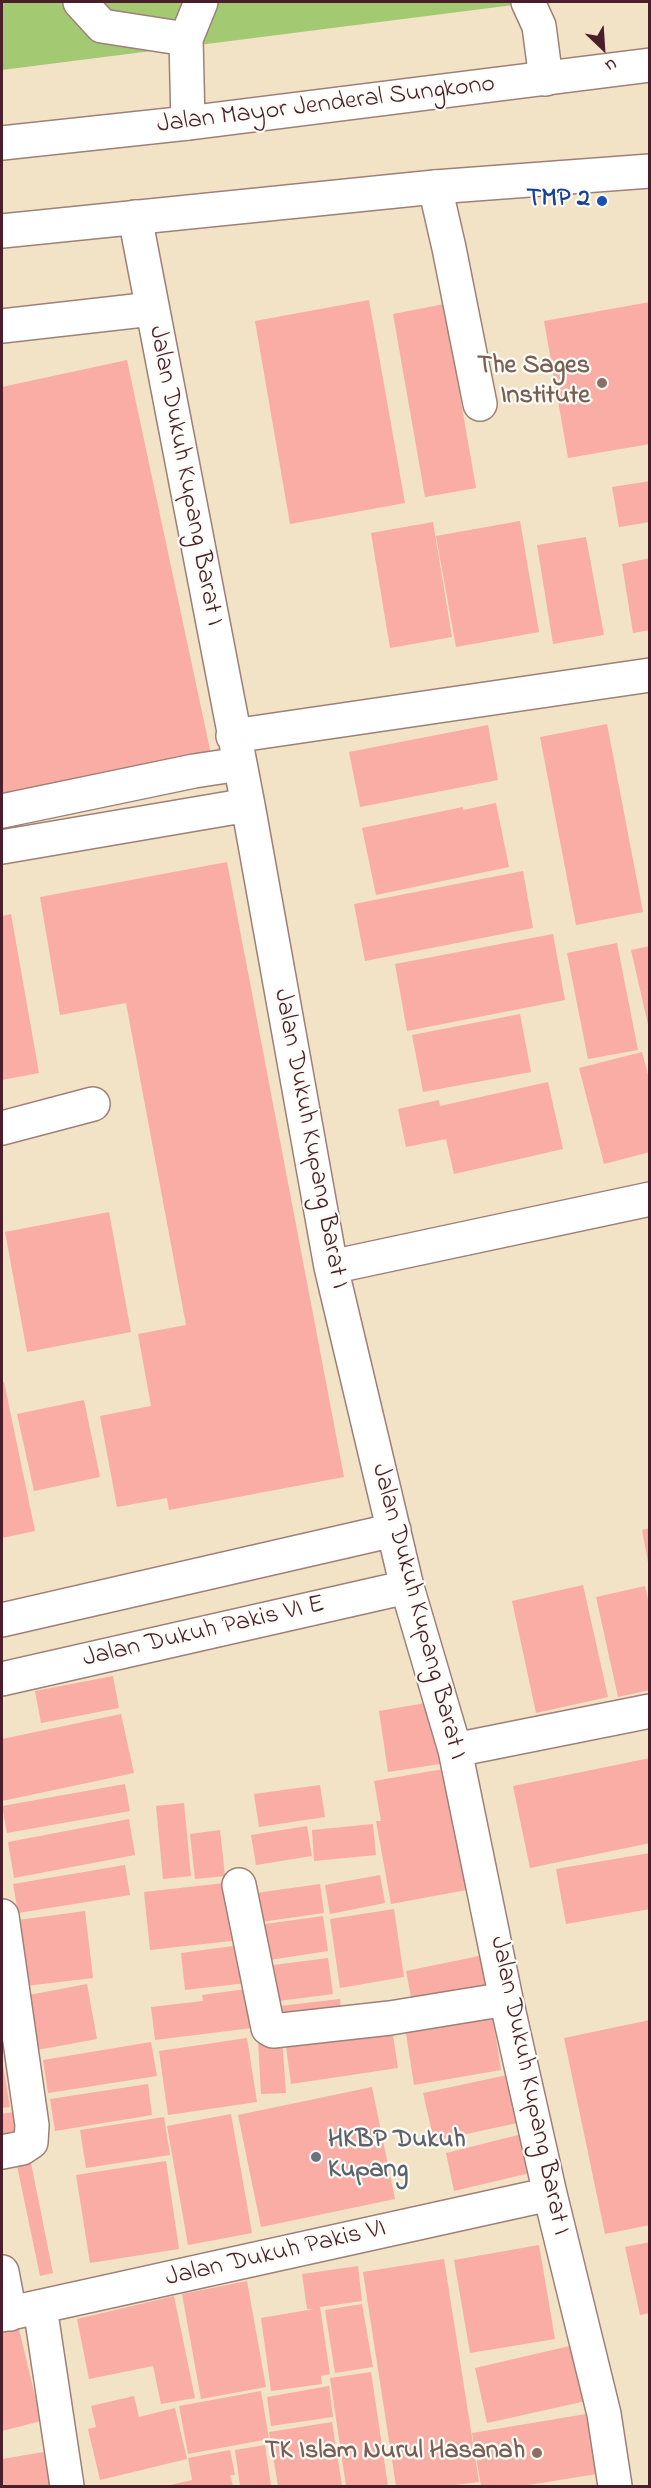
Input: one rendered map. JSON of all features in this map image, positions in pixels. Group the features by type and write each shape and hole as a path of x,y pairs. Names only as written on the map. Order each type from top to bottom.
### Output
{"street":[{"path":"80,2 102,26 186,39"},
{"path":"188,123 186,39 201,2"},
{"path":"528,2 539,26 546,79"},
{"name":"Jalan Mayor Jenderal Sungkono","path":"2,143 188,123 650,65"},
{"path":"2,231 435,187 650,171"},
{"path":"435,187 480,404"},
{"name":"Jalan Dukuh Kupang Barat I","path":"135,217 248,805 331,1267 407,1587 455,1750 506,1999 550,2194 604,2414 614,2479"},
{"path":"2,326 152,309"},
{"path":"2,811 194,771 237,750 650,675"},
{"path":"2,847 248,805"},
{"path":"2,1128 93,1104"},
{"path":"331,1267 650,1199"},
{"path":"2,1620 394,1530"},
{"name":"Jalan Dukuh Pakis VI E","path":"2,1679 407,1587"},
{"path":"455,1750 650,1711"},
{"path":"239,1885 268,2028 273,2031 390,2018 506,1999"},
{"path":"2,1916 33,2125 31,2142 22,2148 2,2152"},
{"name":"Jalan Dukuh Pakis VI","path":"17,2312 550,2194"},
{"path":"2,2272 17,2312 68,2487"}],"green space":[{"path":"2,2 537,2 2,70"}],"building":[{"path":"369,300 405,503 290,524 255,321"},
{"name":"The Sages Institute","path":"650,302 650,444 568,458 544,321"},
{"path":"444,304 476,488 425,497 393,314"},
{"path":"127,360 212,759 5,803 2,788 2,387"},
{"path":"650,481 650,522 619,527 612,487"},
{"path":"520,521 539,632 456,647 436,536"},
{"path":"433,522 452,637 390,648 371,533"},
{"path":"586,537 604,635 553,644 537,545"},
{"path":"650,558 650,630 633,633 622,564"},
{"path":"607,724 643,912 576,925 540,737"},
{"path":"488,725 498,780 360,807 349,752"},
{"path":"496,803 509,867 376,895 362,828 463,807 463,810"},
{"path":"227,862 344,1477 169,1510 167,1498 117,1507 100,1416 151,1406 138,1334 186,1325 126,1003 60,1015 40,897"},
{"path":"523,871 533,928 365,961 354,904"},
{"path":"11,914 39,1073 2,1080 2,916"},
{"path":"553,934 565,1000 407,1031 395,964"},
{"path":"617,943 638,1050 588,1059 567,953"},
{"path":"650,946 650,1029 649,1029 631,950"},
{"path":"520,1014 531,1072 423,1092 412,1035"},
{"path":"642,1052 650,1082 650,1152 604,1164 579,1068"},
{"path":"548,1082 563,1149 454,1174 446,1139 406,1147 398,1109 439,1100 440,1106"},
{"path":"109,1212 131,1332 27,1352 5,1232"},
{"path":"4,1382 35,1531 2,1538 2,1383"},
{"path":"84,1400 100,1477 34,1491 17,1414"},
{"path":"650,1528 650,1562 648,1562 642,1530"},
{"path":"583,1585 608,1697 536,1713 512,1601"},
{"path":"645,1586 650,1608 650,1690 618,1697 596,1597"},
{"path":"113,1676 119,1708 41,1723 35,1691"},
{"path":"431,1702 440,1764 388,1772 379,1711"},
{"path":"121,1714 134,1773 2,1801 2,1739"},
{"path":"650,1758 650,1843 530,1868 513,1786"},
{"path":"455,1767 477,1888 391,1904 376,1821 381,1821 374,1781"},
{"path":"125,1784 130,1811 7,1833 2,1806"},
{"path":"320,1785 325,1817 259,1827 254,1794"},
{"path":"184,1803 191,1876 163,1879 156,1806"},
{"path":"129,1819 135,1855 14,1878 8,1842"},
{"path":"373,1824 376,1855 314,1861 312,1830"},
{"path":"307,1826 312,1856 256,1865 251,1835"},
{"path":"220,1830 225,1876 195,1879 190,1834"},
{"path":"650,1853 650,1909 566,1924 556,1869"},
{"path":"125,1865 130,1895 18,1913 13,1884"},
{"path":"380,1875 385,1903 330,1914 325,1885"},
{"path":"233,1882 240,1940 150,1950 144,1892"},
{"path":"320,1884 324,1913 254,1923 249,1894"},
{"path":"394,1909 404,1977 340,1988 330,1919"},
{"path":"85,1911 93,1978 26,1986 18,1920"},
{"path":"323,1916 328,1951 263,1961 258,1925"},
{"path":"241,1945 246,1983 185,1990 181,1953"},
{"path":"484,1955 491,1992 413,2008 406,1971"},
{"path":"328,1958 333,1994 271,2002 266,1966"},
{"path":"87,1984 97,2039 37,2050 29,1995"},
{"path":"246,1989 252,2028 155,2040 151,2007 203,2001 202,1995"},
{"path":"340,1999 342,2019 273,2027 271,2007"},
{"path":"492,2012 501,2070 414,2085 405,2027"},
{"path":"650,2020 650,2225 605,2234 564,2038"},
{"path":"391,2023 398,2068 291,2084 285,2039"},
{"path":"247,2038 257,2102 168,2115 159,2051"},
{"path":"282,2038 286,2093 261,2094 258,2040"},
{"path":"151,2042 157,2076 48,2093 43,2060"},
{"path":"2,2067 10,2107 2,2108"},
{"path":"512,2074 522,2122 434,2141 423,2093"},
{"path":"148,2084 152,2115 55,2131 50,2099"},
{"name":"HKBP Dukuh Kupang","path":"372,2087 395,2199 261,2227 238,2115"},
{"path":"19,2111 24,2142 2,2146 2,2114"},
{"path":"231,2114 252,2233 188,2245 167,2126"},
{"path":"164,2117 170,2155 86,2168 80,2130"},
{"path":"522,2134 530,2173 454,2191 446,2153"},
{"path":"29,2153 53,2273 40,2276 15,2156"},
{"path":"166,2161 179,2249 90,2263 76,2175"},
{"path":"650,2242 650,2313 640,2315 625,2247"},
{"path":"539,2245 555,2339 470,2353 454,2260"},
{"path":"444,2259 479,2482 448,2486 396,2486 363,2272"},
{"path":"358,2266 362,2301 320,2307 330,2374 321,2376 322,2384 271,2391 261,2318 314,2309 307,2309 302,2274"},
{"path":"247,2281 266,2387 201,2399 182,2294"},
{"path":"174,2296 195,2398 161,2404 153,2366 89,2379 77,2319"},
{"path":"362,2304 373,2367 335,2373 325,2310"},
{"path":"19,2329 41,2421 2,2431 2,2333"},
{"path":"574,2345 586,2401 487,2423 475,2368"},
{"path":"371,2372 388,2486 346,2486 330,2378"},
{"path":"329,2386 333,2417 271,2426 267,2397"},
{"path":"261,2391 269,2439 188,2454 179,2406"},
{"path":"134,2396 139,2417 175,2408 187,2459 100,2480 88,2429 96,2427 91,2406"},
{"name":"TK Islam Nurul Hasanah","path":"592,2413 603,2473 522,2486 481,2486 472,2433"},
{"path":"332,2422 342,2486 278,2486 269,2432"},
{"path":"265,2445 271,2486 240,2486 235,2450"},
{"path":"55,2450 61,2486 2,2486 2,2459"},
{"path":"230,2450 235,2475 230,2475 233,2486 166,2486 192,2480 188,2458"}],"place":[{"name":"TMP 2","path":"602,201"},
{"name":"The Sages Institute","path":"602,383"},
{"name":"HKBP Dukuh Kupang","path":"316,2157"},
{"name":"TK Islam Nurul Hasanah","path":"537,2453"}]}
